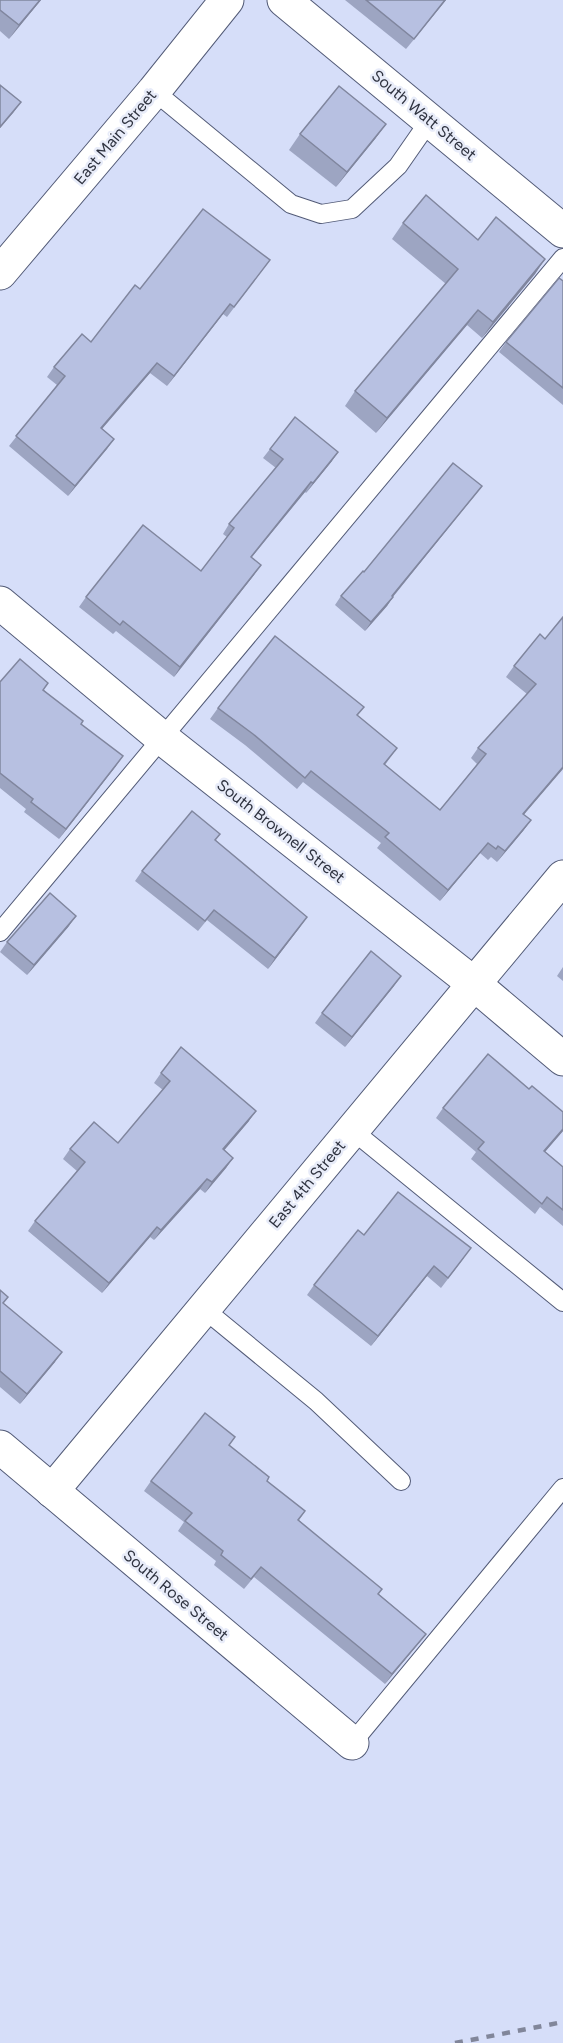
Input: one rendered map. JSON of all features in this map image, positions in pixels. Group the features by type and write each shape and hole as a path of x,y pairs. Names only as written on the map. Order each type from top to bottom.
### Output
{"street":[{"name":"East Main Street","path":"0,273 154,91 227,0"},
{"name":"South Watt Street","path":"284,0 563,231"},
{"name":"South Brownell Street","path":"0,603 162,738 473,983 563,1059"},
{"name":"East 4th Street","path":"52,1491 563,877"},
{"name":"South Rose Street","path":"0,1447 352,1743"}],"lane":[{"path":"154,91 291,204 321,214 352,209 398,166 430,120"},
{"path":"0,932 563,258"},
{"path":"352,1130 563,1302"},
{"path":"204,1310 316,1401 401,1481"},
{"path":"352,1743 563,1488"}],"building":[{"path":"0,0 40,0 19,25 0,10"},
{"path":"366,0 445,0 414,39"},
{"path":"0,85 21,102 0,127"},
{"path":"339,86 386,124 347,172 300,134"},
{"path":"426,195 478,240 496,217 545,259 493,322 478,310 387,418 355,391 458,269 403,223"},
{"path":"203,209 270,260 234,307 230,304 174,376 157,363 101,428 114,439 75,486 16,436 65,376 54,367 82,334 91,342 135,285 140,289"},
{"path":"559,278 563,281 563,388 506,342"},
{"path":"295,417 338,452 251,557 261,565 180,667 123,621 120,625 86,597 143,525 201,571 234,528 229,524 283,459 270,449"},
{"path":"453,463 482,486 371,622 341,596 364,572"},
{"path":"563,617 563,767 523,814 531,820 505,851 498,846 496,849 488,843 448,890 385,837 389,833 311,771 305,778 218,708 275,636 364,707 357,715 397,748 384,764 440,810 486,754 478,748 536,684 514,666 540,634 545,639"},
{"path":"20,659 48,683 43,690 83,721 81,724 123,756 66,829 31,802 33,799 0,773 0,682"},
{"path":"192,811 220,834 215,840 307,917 275,958 214,910 205,921 142,871"},
{"path":"50,893 76,916 34,965 7,942"},
{"path":"371,951 401,976 352,1037 322,1013"},
{"path":"181,1047 256,1111 223,1149 233,1158 212,1182 207,1179 161,1230 157,1227 109,1283 35,1221 85,1162 70,1149 94,1122 118,1143 170,1081 161,1073"},
{"path":"488,1054 529,1089 532,1086 563,1112 563,1129 544,1151 563,1167 563,1210 547,1197 542,1204 478,1149 484,1142 443,1108"},
{"path":"398,1192 471,1248 448,1278 434,1266 378,1336 314,1285 358,1230 364,1235"},
{"path":"0,1290 8,1297 3,1303 62,1352 27,1394 0,1371"},
{"path":"205,1413 235,1437 229,1445 269,1477 267,1481 305,1511 298,1520 382,1589 378,1594 426,1634 392,1674 261,1567 251,1579 221,1555 223,1551 185,1521 192,1513 151,1481"}],"railway":[{"path":"455,2043 563,2022"}]}
